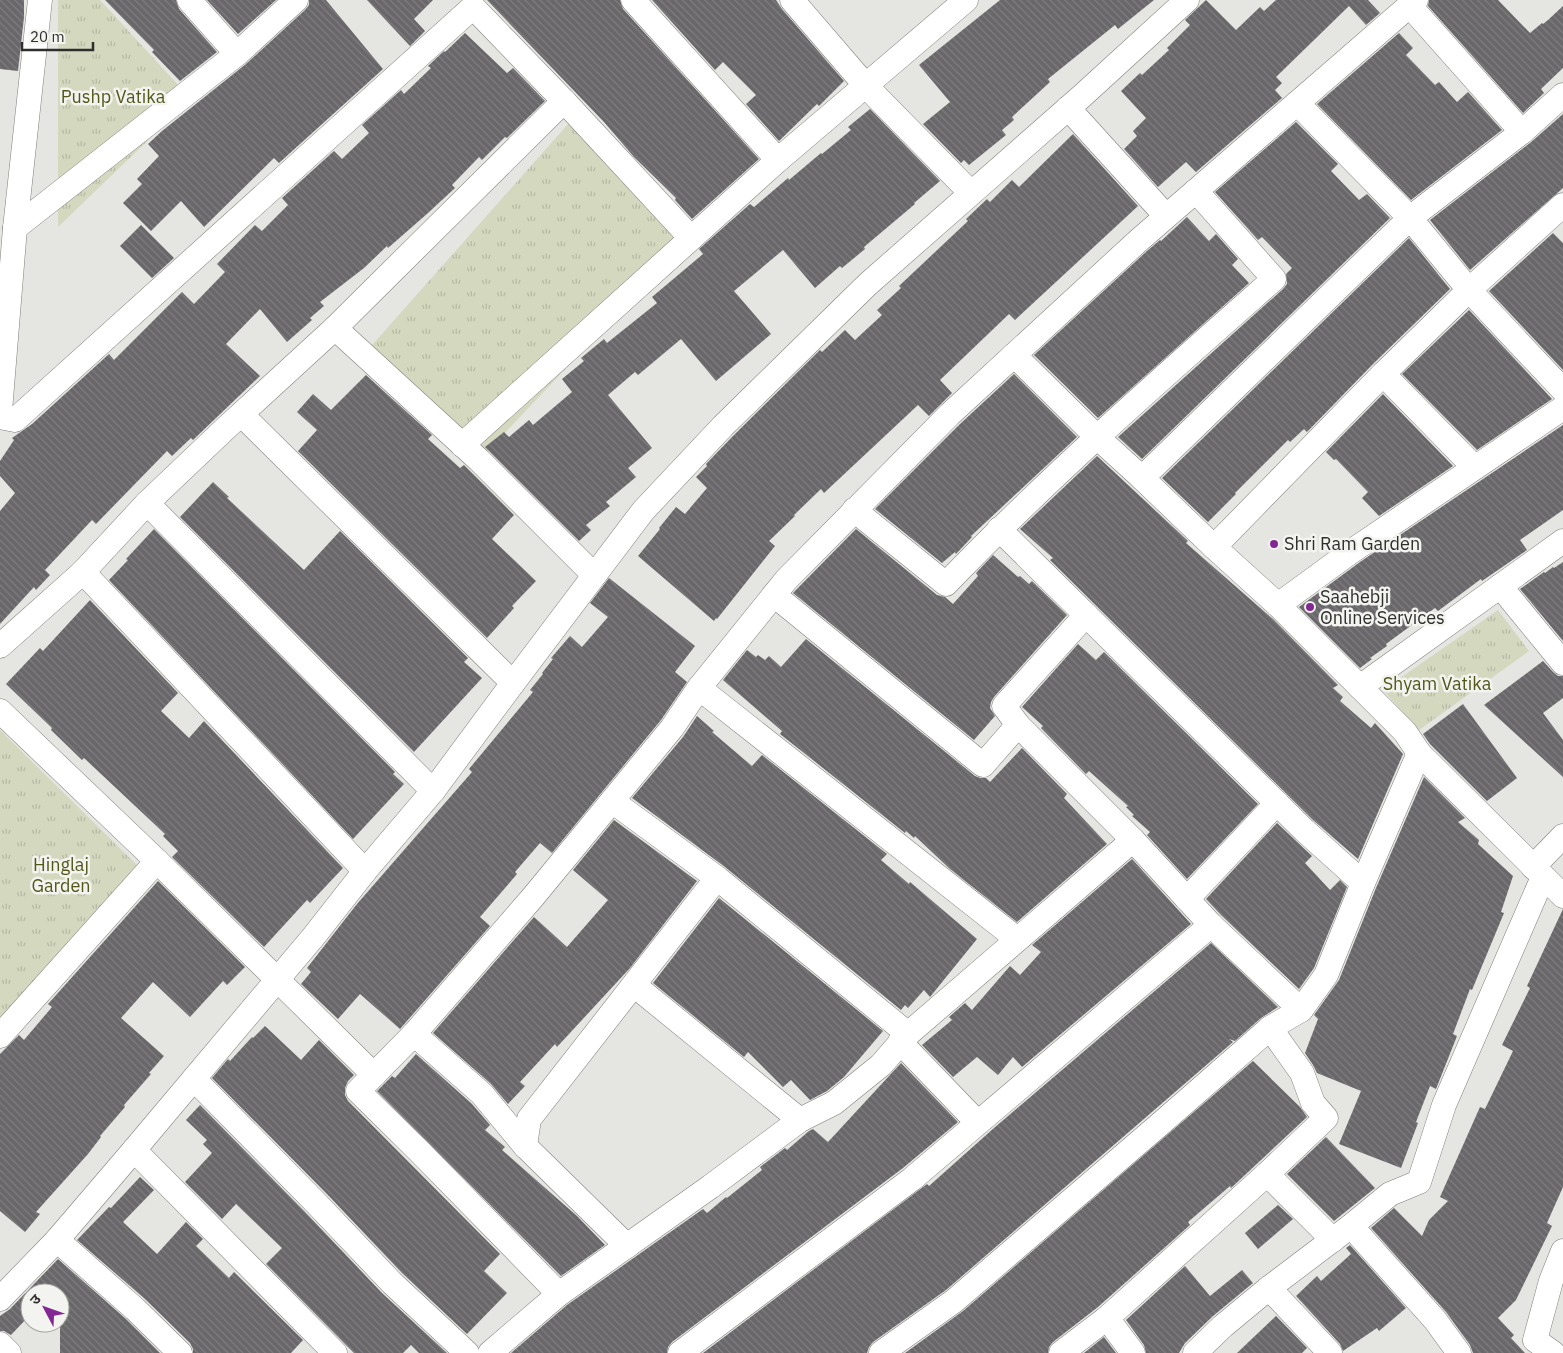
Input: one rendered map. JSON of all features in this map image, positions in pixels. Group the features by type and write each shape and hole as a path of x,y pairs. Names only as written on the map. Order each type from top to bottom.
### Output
{"street":[{"path":"0,411 15,228 40,0"},
{"path":"189,0 237,54"},
{"path":"15,228 237,54 296,0"},
{"path":"634,0 778,160"},
{"path":"792,0 866,86 971,193"},
{"path":"462,444 778,160 966,0"},
{"path":"0,1298 57,1240 134,1150 433,791 512,683 643,511 723,426 868,284 1068,108 1187,0"},
{"path":"559,1294 419,1150 358,1091 414,1034 533,897 672,728 698,688 786,580 950,414 1014,355 1166,216 1413,3 1522,132"},
{"path":"0,417 16,420 470,4 564,101 691,238"},
{"path":"1142,478 1410,218 1522,132 1563,95"},
{"path":"0,646 82,572 147,503 335,328 564,101"},
{"path":"1297,103 1410,218 1469,290 1563,390"},
{"path":"1068,108 1166,216"},
{"path":"854,510 946,584 999,529 1097,437 1274,279 1196,191"},
{"path":"1214,547 1383,374 1469,290 1561,211"},
{"path":"335,328 462,444 594,575"},
{"path":"1014,355 1097,437 1278,605 1405,732 1419,753 1563,896"},
{"path":"1383,374 1474,467"},
{"path":"1278,605 1352,551 1563,408"},
{"path":"242,415 512,683"},
{"path":"147,503 433,791"},
{"path":"999,529 1304,830 1363,883"},
{"path":"1360,687 1563,541"},
{"path":"82,572 365,871"},
{"path":"1500,586 1563,663"},
{"path":"774,594 983,765 1018,725"},
{"path":"1086,615 1004,706 1018,725 1133,840 1210,924 1302,1010"},
{"path":"698,688 1017,939"},
{"path":"0,711 157,861 374,1075"},
{"path":"881,1353 954,1301 1152,1132 1270,1028 1302,1010 1326,975 1419,753"},
{"path":"612,801 717,878 904,1038 977,1122"},
{"path":"1187,899 1277,803"},
{"path":"1195,1353 1223,1326 1269,1288 1390,1194 1419,1182 1444,1105 1538,872 1563,836"},
{"path":"490,1353 559,1294 800,1120 834,1103 881,1065 904,1038 1133,840"},
{"path":"0,1036 157,861"},
{"path":"525,1146 529,1119 717,878"},
{"path":"680,1353 912,1179 1210,924"},
{"path":"634,985 800,1120"},
{"path":"1061,1353 1107,1318 1267,1174 1326,1118 1313,1103 1302,1073 1270,1028"},
{"path":"414,1034 482,1094 525,1146 627,1246"},
{"path":"194,1079 392,1283 467,1353"},
{"path":"134,1150 335,1353"},
{"path":"1267,1174 1333,1240"},
{"path":"1351,1226 1435,1320 1459,1353"},
{"path":"57,1240 180,1353"},
{"path":"1545,1351 1535,1340 1551,1281 1563,1251"},
{"path":"1269,1288 1330,1353"},
{"path":"1107,1318 1133,1353"},
{"path":"0,1344 9,1353"}],"green space":[{"name":"Pushp Vatika","path":"58,0 100,0 191,99 58,227"},
{"path":"577,114 690,238 479,460 365,353"},
{"name":"Shyam Vatika","path":"1498,610 1529,651 1419,730 1383,690"},
{"name":"Hinglaj Garden","path":"0,730 144,872 0,1036"}],"building":[{"path":"0,0 24,0 18,71 0,69"},
{"path":"105,0 176,0 179,9 217,52 180,81 152,52 154,50"},
{"path":"207,0 276,0 238,34"},
{"path":"309,0 326,0 383,69 279,163 274,158 204,227 181,201 151,231 123,203 142,184 137,179 159,156 148,144 246,64 305,10 309,5"},
{"path":"367,0 433,0 414,19 425,31 410,46"},
{"path":"487,0 620,0 623,9 759,159 692,219 675,200 676,198 634,157 604,122"},
{"path":"652,0 776,0 844,81 779,141 746,104 756,95 723,62 715,70"},
{"path":"1000,0 1154,0 1118,29 1115,25 1048,79 1050,82 1012,117 1014,120 1002,130 1006,135 969,165 964,160 961,163 923,124 950,102 919,65"},
{"path":"1206,0 1236,30 1260,7 1264,11 1276,0 1368,0 1380,13 1366,25 1349,6 1276,77 1282,83 1275,90 1282,98 1196,172 1186,162 1158,187 1124,149 1137,136 1133,131 1146,118 1121,91 1169,50 1167,48 1190,25 1185,20"},
{"path":"1429,0 1498,0 1530,33 1563,6 1563,68 1541,89 1544,93 1523,113 1428,6"},
{"path":"465,33 507,73 513,68 545,101 482,160 479,157 452,185 455,188 428,213 388,248 387,246 364,268 320,302 324,306 310,318 312,320 287,342 260,309 226,344 260,376 193,440 191,438 172,456 167,451 96,524 92,520 45,570 50,575 36,590 34,587 0,624 0,511 15,493 0,476 0,461 14,440 12,438 32,424 109,354 114,360 182,292 194,304 225,272 217,264 255,225 262,231 288,205 282,198 334,151 342,159 369,133 362,125 401,90 404,94 431,68 428,66"},
{"path":"1399,33 1413,48 1406,55 1435,85 1439,82 1457,102 1468,92 1502,130 1411,200 1317,104"},
{"path":"870,109 940,181 864,247 865,249 842,268 840,266 815,288 783,250 734,291 771,334 716,381 681,339 638,375 635,372 608,395 652,448 628,468 636,477 606,502 610,506 586,525 591,530 579,541 485,447 504,432 509,437 529,420 533,425 572,392 562,379 584,361 581,358 604,339 607,343 657,303 652,297 703,254 699,249 750,204 754,207 788,178 789,180 822,154 851,130 848,127"},
{"path":"1563,114 1563,188 1470,270 1430,220 1530,143"},
{"path":"1296,122 1338,164 1331,171 1359,200 1367,194 1390,218 1142,459 1118,437 1287,284 1286,274 1292,268 1262,237 1258,240 1215,192"},
{"path":"1073,134 1138,206 1015,320 1009,314 940,380 952,393 929,416 918,405 824,493 821,489 769,541 775,546 714,621 638,556 676,507 685,514 707,488 696,477 707,466 706,464 820,350 822,352 845,330 855,340 882,315 877,310 901,288 899,286 968,221 966,219 987,199 990,202 1012,180 1019,187"},
{"path":"1187,217 1209,241 1216,234 1238,259 1232,265 1249,283 1098,418 1034,355 1147,251"},
{"path":"141,225 174,258 152,278 120,246"},
{"path":"1553,233 1563,243 1563,370 1489,291"},
{"path":"1409,238 1450,289 1307,432 1304,429 1290,442 1288,440 1208,522 1162,478"},
{"path":"1469,310 1552,399 1477,450 1402,374"},
{"path":"1014,374 1077,437 971,536 956,554 955,552 942,563 875,509 960,424"},
{"path":"366,375 432,435 428,439 460,468 464,465 514,515 492,539 536,581 512,606 514,608 487,638 298,451 317,430 297,412 313,394 331,410"},
{"path":"1383,394 1453,466 1379,516 1362,498 1368,492 1336,459 1334,460 1326,452"},
{"path":"1563,425 1563,510 1520,540 1527,550 1482,581 1481,579 1438,611 1435,608 1386,644 1387,646 1360,668 1299,607 1360,562"},
{"path":"1097,456 1188,541 1186,543 1273,619 1338,685 1333,688 1343,697 1340,701 1371,728 1375,723 1403,754 1358,859 1313,820 1050,560 1053,558 1020,529"},
{"path":"213,482 229,497 227,498 304,570 340,531 468,658 464,662 482,678 414,752 180,517"},
{"path":"154,529 395,772 393,774 404,784 353,839 109,580"},
{"path":"856,529 937,595 945,597 953,604 978,576 976,573 993,555 1018,577 1020,576 1029,584 1032,581 1067,615 994,697 990,708 995,716 974,740 793,593"},
{"path":"1563,562 1563,641 1520,589 1544,572"},
{"path":"609,578 695,646 675,672 687,682 661,720 552,853 540,843 515,872 517,874 480,917 490,926 400,1029 360,994 338,1019 301,984 311,972 307,968 357,904 472,772 469,769 533,692 530,690 553,659 551,658 570,636 582,647 608,617 590,603"},
{"path":"90,600 178,693 161,711 189,738 204,721 343,868 310,903 307,900 264,947 172,857 178,851 163,836 165,834 84,758 82,760 6,684 40,648 43,651"},
{"path":"806,639 975,776 986,778 990,782 1022,748 1067,794 1064,798 1107,844 1017,922 950,869 915,836 914,838 906,831 905,833 780,734 782,731 723,680 747,650 756,657 758,655 765,660 769,656 781,667"},
{"path":"1078,644 1096,660 1104,652 1258,804 1187,879 1147,835 1150,832 1132,816 1134,815 1126,807 1128,806 1089,771 1086,774 1041,728 1043,726 1022,707"},
{"path":"1543,661 1558,676 1563,676 1563,698 1543,713 1563,740 1563,777 1484,705"},
{"path":"1463,704 1517,778 1487,801 1430,744 1423,734"},
{"path":"697,716 714,731 712,732 752,766 762,755 887,854 881,860 977,939 930,997 924,990 908,1008 905,1005 901,1010 725,867 632,798 683,737"},
{"path":"1424,777 1465,818 1458,822 1479,840 1478,844 1513,876 1501,912 1504,913 1472,990 1470,989 1453,1034 1457,1036 1436,1089 1430,1086 1401,1168 1339,1144 1361,1091 1317,1073 1305,1053 1318,1019 1314,1015 1339,980"},
{"path":"614,820 697,881 630,968 557,1047 555,1044 520,1082 525,1086 508,1104 491,1084 433,1033 534,917 567,947 608,900 573,870"},
{"path":"1277,823 1312,856 1305,863 1330,890 1340,880 1347,887 1314,968 1299,989 1206,899"},
{"path":"1132,859 1191,924 1022,1067 1013,1057 998,1075 977,1057 953,1077 922,1045 952,1020 949,1017 965,1003 972,1010 1010,966 1020,975 1041,952 1032,945"},
{"path":"158,881 245,967 227,985 223,981 190,1017 153,982 121,1018 164,1056 124,1105 125,1107 100,1136 88,1154 36,1212 40,1214 25,1232 0,1211 0,1054 19,1035 24,1040 52,1007 48,1004"},
{"path":"719,898 883,1031 844,1077 827,1091 810,1100 791,1080 783,1087 748,1052 744,1057 653,983"},
{"path":"1563,909 1563,1187 1547,1223 1552,1226 1516,1300 1498,1318 1514,1335 1511,1338 1525,1353 1473,1353 1470,1345 1446,1312 1371,1228 1394,1208 1422,1236 1429,1220 1448,1201 1440,1197 1480,1107 1485,1109 1513,1051 1502,1045 1530,988 1527,986"},
{"path":"1211,943 1278,1007 1261,1018 1235,1041 1229,1039 1233,1042 946,1290 873,1342 867,1353 703,1353 927,1184 929,1186 994,1128"},
{"path":"265,1026 301,1060 319,1040 354,1075 348,1081 345,1088 345,1095 348,1101 500,1254 484,1271 507,1293 467,1334 402,1273 212,1078 228,1059 230,1061"},
{"path":"416,1054 472,1104 490,1125 485,1130 505,1147 502,1150 577,1216 605,1245 561,1276 377,1091 392,1076 395,1078"},
{"path":"1253,1061 1300,1107 1307,1117 1231,1188 1230,1186 1188,1222 1190,1225 1098,1307 1053,1342 1049,1347 1048,1353 905,1353 963,1311"},
{"path":"901,1063 958,1122 903,1168 672,1342 668,1347 667,1353 511,1353 567,1305 703,1209 707,1213 762,1170 760,1167 785,1148 787,1150 809,1131 813,1129 828,1142"},
{"path":"200,1105 382,1293 447,1353 419,1353 411,1345 403,1353 354,1353 346,1345 266,1264 282,1248 236,1204 222,1219 185,1182 212,1153 203,1144 207,1140 186,1120"},
{"path":"1326,1137 1375,1188 1334,1221 1287,1174"},
{"path":"140,1177 154,1190 123,1222 157,1254 186,1222 203,1239 196,1246 229,1278 234,1272 303,1340 291,1353 193,1353 190,1343 145,1299 77,1240"},
{"path":"1278,1205 1293,1219 1258,1249 1245,1233"},
{"path":"1350,1245 1406,1308 1379,1331 1377,1328 1343,1351 1340,1344 1296,1296 1317,1276 1321,1281 1351,1254 1346,1248"},
{"path":"58,1259 126,1319 160,1353 60,1353 60,1333 70,1333 70,1283 35,1283"},
{"path":"1185,1266 1210,1296 1242,1270 1253,1283 1213,1316 1185,1343 1179,1353 1146,1353 1144,1345 1126,1320"},
{"path":"20,1299 20,1326 11,1335 0,1331 0,1316"},
{"path":"1276,1316 1307,1348 1302,1353 1237,1353"},
{"path":"1104,1337 1116,1353 1084,1353"}],"place":[{"name":"Shri Ram Garden","path":"1274,544"},
{"name":"Saahebji Online Services","path":"1310,607"}]}
